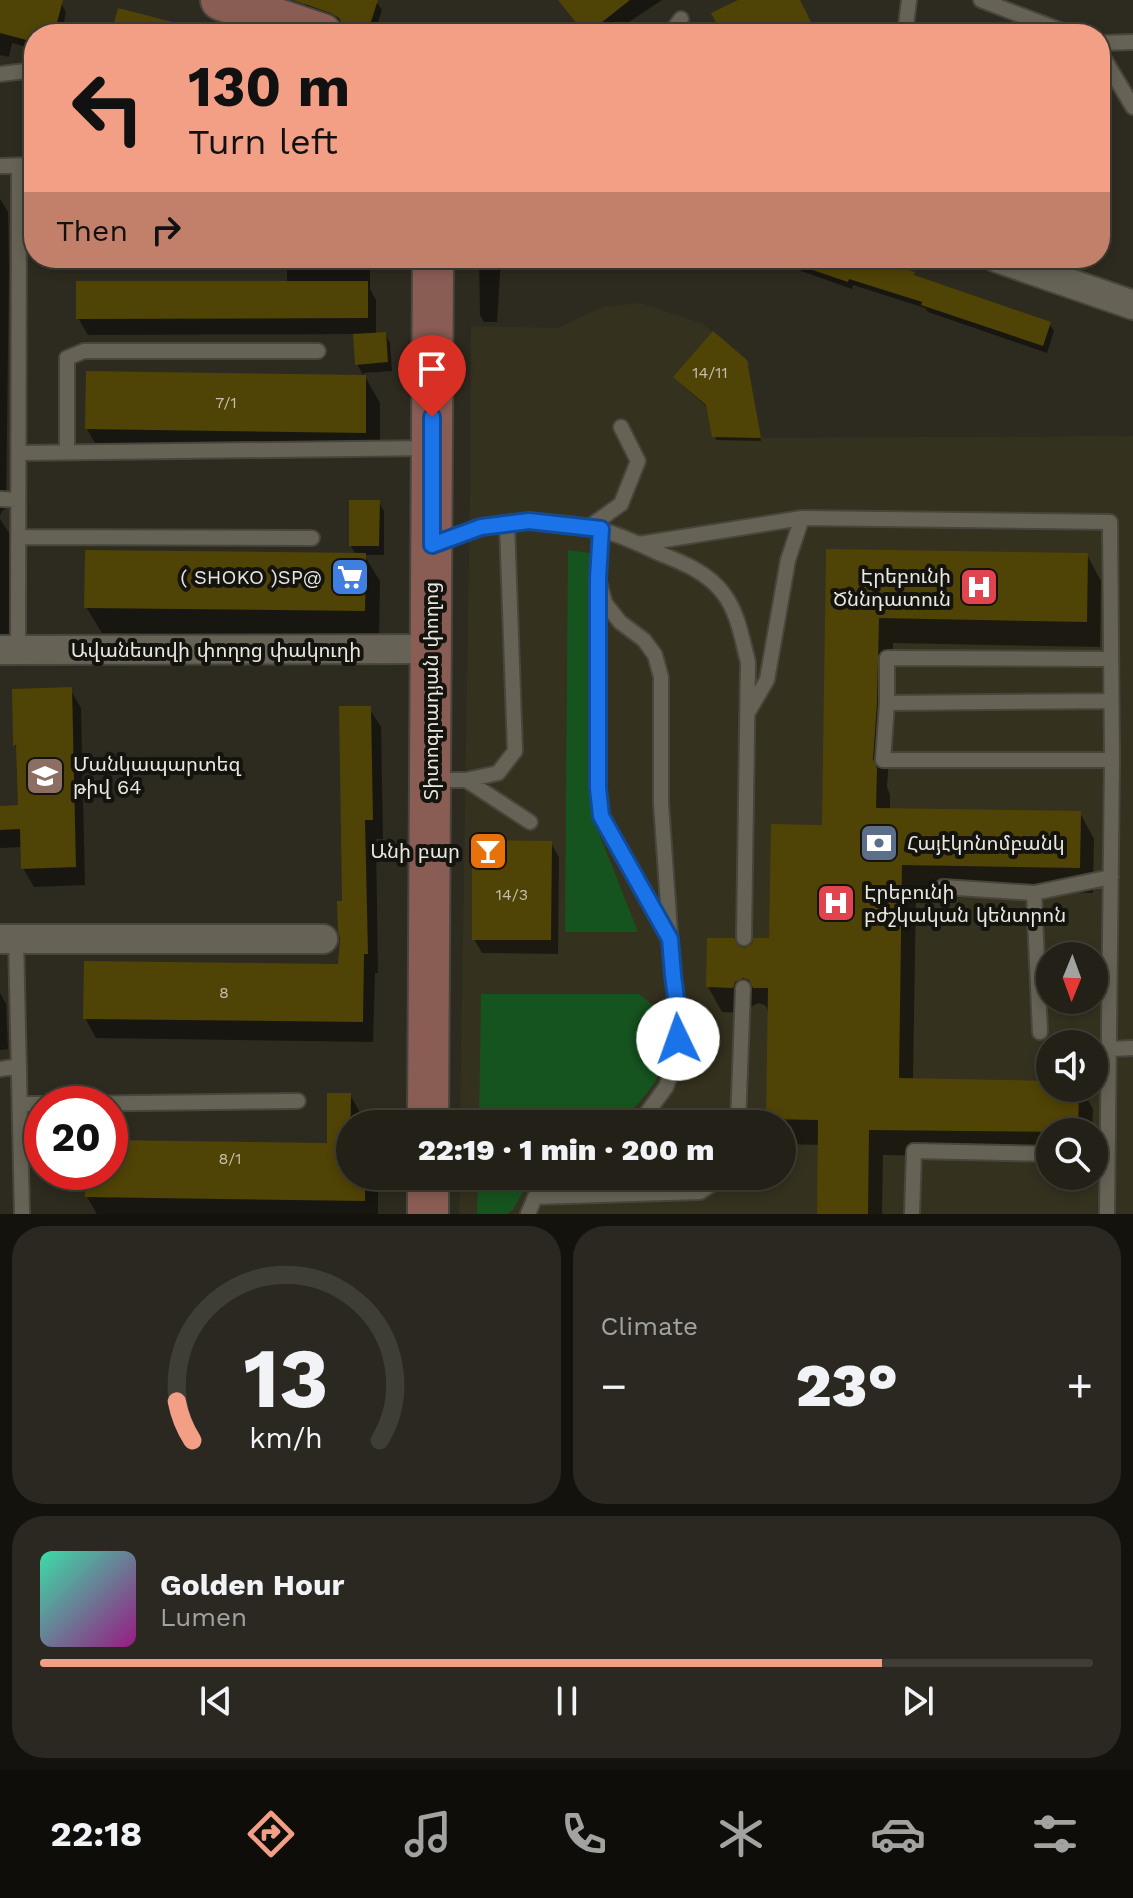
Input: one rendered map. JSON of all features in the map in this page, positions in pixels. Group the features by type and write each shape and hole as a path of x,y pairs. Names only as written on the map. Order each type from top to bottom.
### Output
{"street":[{"path":"221,0 292,24"},
{"name":"Տիտոգրադյան փողոց","path":"429,1110 448,780 431,649 433,268"},
{"path":"1026,268 1133,305"},
{"name":"Ավանեսովի փողոց փակուղի","path":"9,650 431,649"},
{"path":"8,938 323,939"},
{"path":"428,1190 428,1214"}],"lane":[{"path":"906,24 909,0"},
{"path":"981,0 1044,24"},
{"path":"677,24 681,19"},
{"path":"1110,43 1133,42"},
{"path":"1110,69 1133,107"},
{"path":"0,74 24,71"},
{"path":"0,166 24,165"},
{"path":"9,650 19,537 24,247"},
{"path":"67,452 67,358 84,351 318,351"},
{"path":"595,528 621,504 638,461 621,427"},
{"path":"19,453 432,448"},
{"path":"0,499 18,500"},
{"path":"639,544 802,518 1110,522 1110,1049 1104,1118"},
{"path":"747,714 767,680 788,560 802,518"},
{"path":"432,545 481,527 529,521 595,528 697,569 723,593 737,619 748,662 744,938"},
{"path":"448,780 498,773 515,751 507,524"},
{"path":"595,528 598,578 598,788 601,816 670,939"},
{"path":"19,537 312,538"},
{"path":"598,578 605,603 620,622 644,640 655,655 661,677 661,803 679,1022 677,1057 666,1087 649,1110"},
{"path":"1111,659 887,658 883,760 1112,760"},
{"path":"887,703 1111,701"},
{"path":"448,780 530,822"},
{"path":"943,887 1034,893 1111,877"},
{"path":"1034,893 1040,1030"},
{"path":"8,938 19,1066 22,1214"},
{"path":"739,1110 743,988"},
{"path":"1110,1049 1133,1048"},
{"path":"0,1069 19,1066"},
{"path":"128,1103 298,1101"},
{"path":"912,1214 914,1151 1036,1154"},
{"path":"528,1214 535,1197 547,1190"},
{"path":"535,1197 703,1190"},
{"path":"1105,1190 1107,1214"}],"shaded area":[{"path":"640,303 703,324 751,364 748,367 761,438 1133,436 1133,1214 459,1214 460,1190 796,1190 796,1110 460,1110 471,326 557,328 603,307"}],"green space":[{"path":"568,550 595,554 593,818 638,932 565,932"},
{"path":"481,994 639,994 662,1016 668,1047 665,1062 650,1089 631,1110 479,1110"},
{"path":"478,1190 524,1190 513,1210 507,1214 477,1214"}],"building":[{"path":"0,0 63,0 57,24 24,24 24,39 0,33"},
{"path":"293,0 378,0 370,24 342,24 330,13"},
{"path":"558,0 630,0 600,24 577,24"},
{"path":"738,0 800,0 812,24 717,24 711,13"},
{"path":"118,8 180,24 114,24"},
{"path":"807,268 902,268 915,272 914,275 1051,322 1043,346 921,305 922,302 849,279 848,282"},
{"path":"76,281 368,281 368,318 76,319"},
{"path":"713,331 747,360 761,438 712,437 706,405 673,377"},
{"path":"386,332 388,362 355,365 353,334"},
{"path":"86,371 366,375 366,433 85,429"},
{"path":"349,500 380,500 379,546 349,546"},
{"name":"Էրեբունի բժշկական կենտրոն","path":"826,549 1088,553 1087,622 879,618 873,759 877,768 876,808 1081,811 1080,868 902,865 899,1078 1036,1081 1036,1102 1079,1102 1078,1118 1036,1118 1036,1132 869,1130 868,1214 817,1214 818,1120 796,1120 796,1110 766,1110 768,988 753,988 749,980 743,978 735,982 733,988 706,987 707,938 734,938 738,946 745,948 752,944 754,938 769,938 771,824 822,825"},
{"path":"85,550 366,553 365,611 84,608"},
{"name":"Մանկապարտեզ թիվ 64","path":"72,687 76,867 21,869 20,829 0,830 0,806 18,805 12,689"},
{"path":"339,706 371,706 373,820 365,820 368,954 364,954 363,1022 83,1019 84,961 338,964 340,938 337,901 342,901"},
{"path":"472,840 552,841 551,940 472,940"},
{"path":"327,1093 351,1093 351,1110 336,1110 336,1190 365,1190 365,1201 85,1197 85,1190 128,1190 128,1140 327,1143"}],"place":[{"name":"( SHOKO )SP@","path":"350,577"},
{"name":"Էրեբունի Ծննդատուն","path":"979,587"},
{"name":"Մանկապարտեզ թիվ 64","path":"45,776"},
{"name":"Հայէկոնոմբանկ","path":"879,843"},
{"name":"Անի բար","path":"488,851"},
{"name":"Էրեբունի բժշկական կենտրոն","path":"836,903"}],"route":[{"path":"432,417 432,545 481,527 529,521 601,529 598,578 598,788 601,816 670,939 678,1039"}]}
